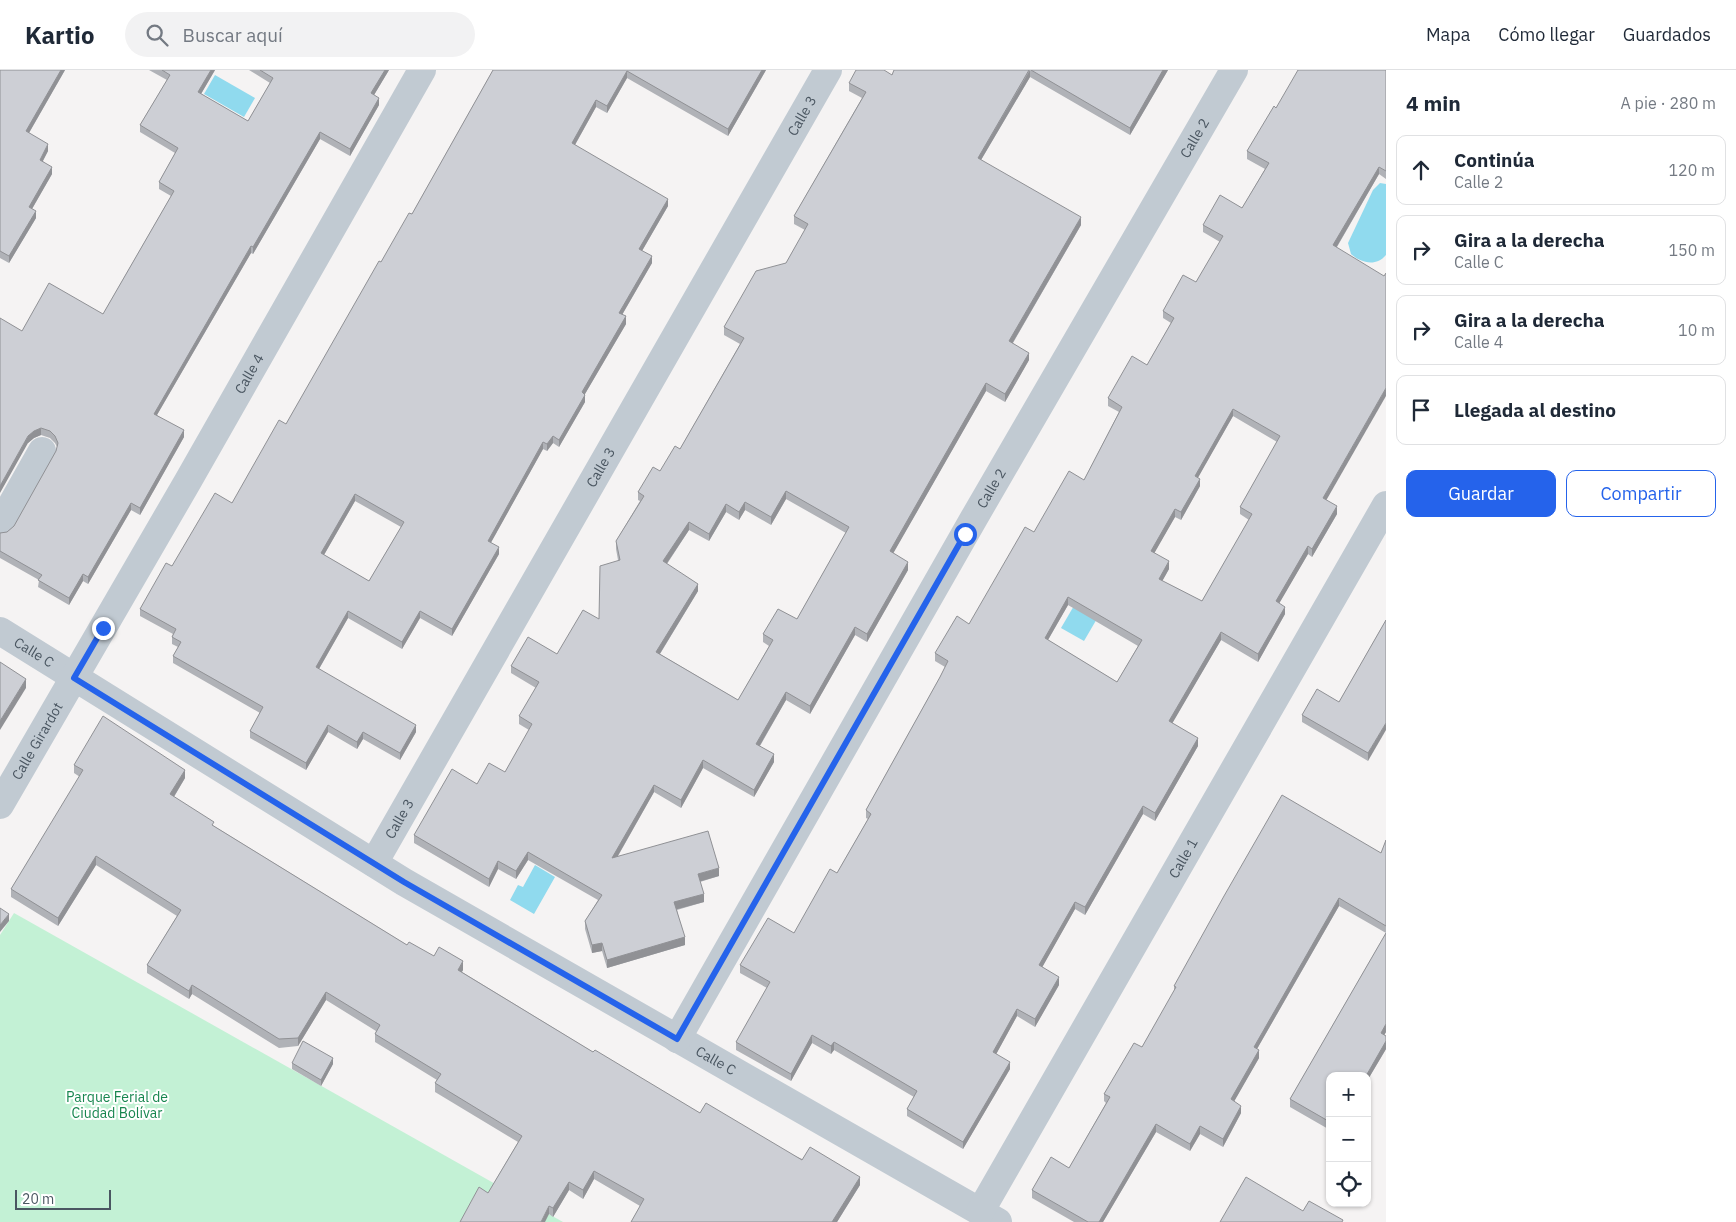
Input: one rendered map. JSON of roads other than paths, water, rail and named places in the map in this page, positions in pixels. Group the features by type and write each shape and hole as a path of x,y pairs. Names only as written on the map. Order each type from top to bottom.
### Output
{"street":[{"name":"Calle 4","path":"74,678 422,70"},
{"name":"Calle 3","path":"374,864 828,70"},
{"name":"Calle 2","path":"677,1039 974,518 1234,70"},
{"path":"0,526 42,451"},
{"name":"Calle 1","path":"989,1217 1386,505"},
{"name":"Calle C","path":"0,632 374,864 989,1217"},
{"name":"Calle Girardot","path":"0,805 74,678"}],"water":[{"path":"215,75 255,98 244,117 204,94"},
{"path":"1380,183 1386,184 1386,255 1378,261 1368,262 1359,260 1351,254 1348,243 1373,190"},
{"path":"1082,592 1105,605 1084,641 1061,628"},
{"path":"535,865 555,877 534,914 510,900 518,885 523,887"}],"park label":[{"name":"Parque Ferial de Ciudad Bolívar","path":"117,1106"}]}
